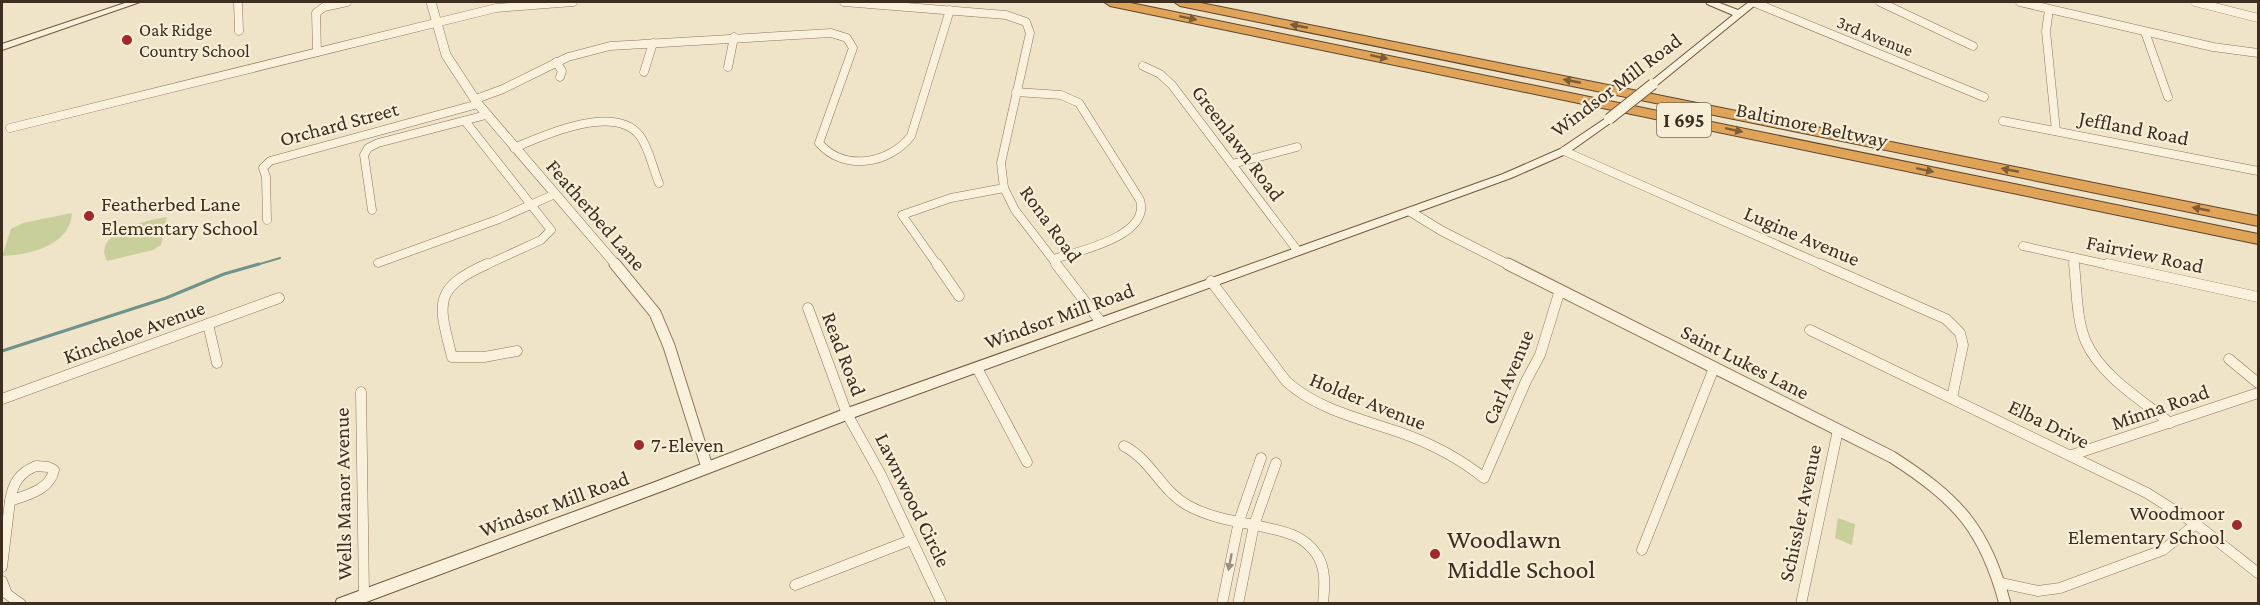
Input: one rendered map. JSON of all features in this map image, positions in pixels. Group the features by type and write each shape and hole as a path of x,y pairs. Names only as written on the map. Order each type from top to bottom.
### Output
{"highway":[{"name":"Baltimore Beltway","path":"1110,2 2259,239"},
{"name":"Baltimore Beltway","path":"1179,2 2259,221"}],"main road":[{"path":"1710,2 1739,14"},
{"name":"Windsor Mill Road","path":"342,603 1100,321 1297,250 1411,212 1564,152 1609,119 1754,2"},
{"path":"2,47 127,3"}],"street":[{"path":"238,2 239,31"},
{"path":"317,52 316,13 324,7 347,2"},
{"name":"Featherbed Lane","path":"431,2 446,55 486,115 655,313 669,346 707,467"},
{"path":"10,128 506,6 573,2"},
{"path":"844,2 950,10"},
{"name":"3rd Avenue","path":"1754,2 1984,97"},
{"path":"1880,2 1973,45"},
{"path":"2020,2 2145,32 2249,53 2259,53"},
{"path":"2195,2 2259,18"},
{"name":"Orchard Street","path":"267,220 266,177 263,168 270,161 477,102 556,62 596,49 653,43 831,33 847,38 851,43 853,53 819,143 823,150 836,158 879,160 901,150 911,136 950,10"},
{"name":"Rona Road","path":"950,10 1006,15 1026,22 1029,33 1001,163 1004,188 1014,210 1100,321"},
{"path":"2049,10 2046,31 2056,131"},
{"path":"2145,32 2168,97"},
{"path":"728,67 734,37"},
{"path":"644,72 653,43"},
{"path":"2249,53 2259,60"},
{"path":"556,62 562,71 560,78"},
{"name":"Greenlawn Road","path":"1143,66 1160,74 1172,85 1297,250"},
{"path":"1016,92 1061,95 1079,103 1133,189 1142,208 1140,219 1130,230 1054,259"},
{"path":"372,210 364,155 368,148 378,143 486,115"},
{"name":"Jeffland Road","path":"2003,121 2259,171"},
{"path":"465,122 530,206 550,227 550,230 546,237 467,273 450,285 442,298 442,307 452,357 484,357 517,351"},
{"path":"514,148 552,131 575,124 609,123 627,126 638,132 659,183"},
{"path":"1232,164 1297,147"},
{"name":"Lugine Avenue","path":"1564,152 1946,319 1963,338 1952,398"},
{"path":"959,296 902,215 951,198 1004,188"},
{"path":"378,263 555,195"},
{"name":"Saint Lukes Lane","path":"1411,212 1430,224 1892,457 1939,489 1976,528 1988,547 2001,583 2005,603"},
{"name":"Fairview Road","path":"2023,246 2259,297"},
{"path":"2073,257 2086,342 2110,372 2170,423"},
{"name":"Holder Avenue","path":"1211,281 1286,381 1297,392 1455,455 1484,477"},
{"name":"Carl Avenue","path":"1484,477 1526,381 1540,355 1560,290"},
{"name":"Kincheloe Avenue","path":"2,399 279,298"},
{"name":"Read Road","path":"808,308 847,414"},
{"path":"208,324 217,363"},
{"name":"Elba Drive","path":"1810,330 2147,493 2196,525 2259,573"},
{"path":"2229,359 2259,383"},
{"path":"977,368 1027,462"},
{"path":"1642,550 1714,368"},
{"name":"Wells Manor Avenue","path":"361,392 364,595"},
{"name":"Minna Road","path":"2072,455 2259,393"},
{"name":"Lawnwood Circle","path":"847,414 877,466 942,603"},
{"name":"Schissler Avenue","path":"1800,603 1838,430"},
{"path":"1124,446 1143,457 1162,484 1184,503 1210,515 1293,535 1305,541 1322,560 1325,571 1323,603"},
{"path":"1222,603 1239,521 1261,458"},
{"path":"1239,603 1254,525 1276,464"},
{"path":"2,567 10,501"},
{"path":"2001,583 2038,591 2060,588 2163,549 2196,525"},
{"path":"795,585 911,540"},
{"path":"2,581 7,594 21,603"}],"green space":[{"path":"72,213 70,224 56,241 35,251 2,256 11,229 23,223"},
{"path":"167,217 161,245 153,250 107,261 104,251 107,242 114,235 135,225"},
{"path":"1838,518 1855,524 1852,545 1835,538"}],"waterway":[{"path":"253,266 280,258"},
{"path":"2,351 166,298 224,274 259,264"}],"place":[{"name":"Oak Ridge Country School","path":"127,40"},
{"name":"Featherbed Lane Elementary School","path":"89,216"},
{"name":"7-Eleven","path":"639,445"},
{"name":"Woodmoor Elementary School","path":"2237,525"},
{"name":"Woodlawn Middle School","path":"1435,554"}]}
